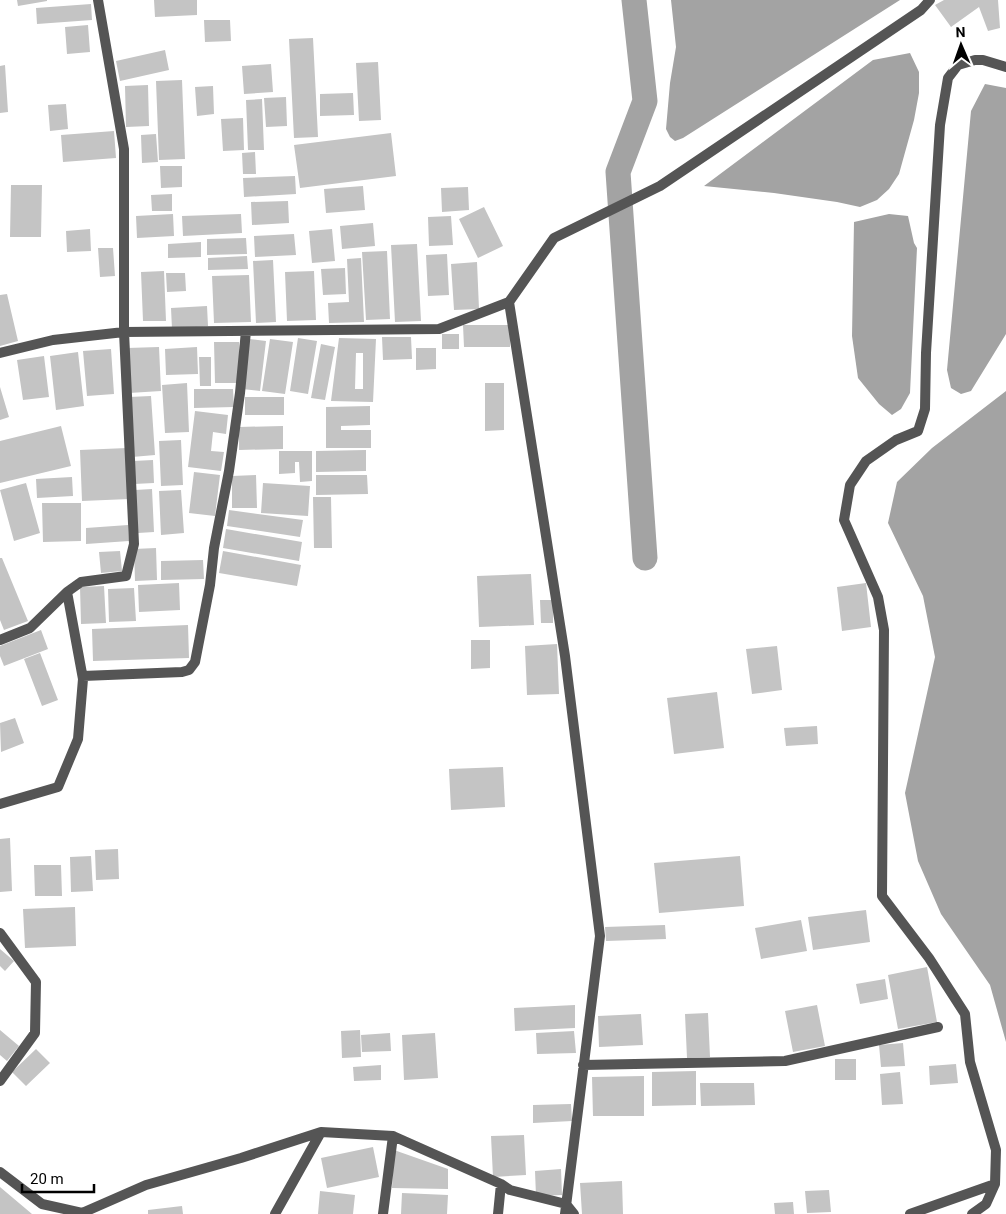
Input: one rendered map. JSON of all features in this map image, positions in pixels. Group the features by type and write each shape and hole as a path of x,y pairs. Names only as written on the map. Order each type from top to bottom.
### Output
{"street":[{"path":"0,640 30,628 67,592 81,582 126,576 134,544 124,332 124,149 98,0"},
{"path":"0,354 53,340 124,332 439,329 509,302 554,238 660,186 921,10 930,0"},
{"path":"972,1214 986,1204 995,1184 996,1150 970,1062 965,1014 929,958 882,896 884,630 878,597 844,520 850,485 866,461 896,440 918,431 925,409 926,353 940,125 948,78 958,65 975,60 983,60 1006,67"},
{"path":"509,302 565,656 600,936 565,1209"},
{"path":"82,676 182,672 189,670 195,662 229,471 240,393 246,331"},
{"path":"0,804 58,787 78,739 82,676 67,592"},
{"path":"0,933 36,982 35,1033 0,1081"},
{"path":"583,1065 785,1061 938,1028"},
{"path":"0,1172 42,1204 82,1213 146,1185 241,1158 321,1132 393,1136 501,1184 510,1190 565,1209 574,1214"},
{"path":"275,1214 321,1132"},
{"path":"383,1214 393,1136"},
{"path":"498,1214 501,1184"},
{"path":"910,1214 995,1184"}],"shaded area":[{"path":"671,0 900,0 683,138 675,141 670,137 666,129 670,83 676,47"},
{"path":"910,53 919,72 919,93 914,120 899,174 889,189 877,200 860,207 774,193 704,186 873,60"},
{"path":"985,84 1006,88 1006,334 971,391 961,394 951,388 947,370 971,111"},
{"path":"889,214 908,216 914,243 917,248 910,393 901,409 892,415 879,404 858,378 852,336 854,222"},
{"path":"1006,391 1006,1042 990,985 941,914 918,861 905,793 935,657 923,596 888,523 897,482 932,448"}],"building":[{"path":"17,0 47,0 47,1 18,6"},
{"path":"154,0 197,0 197,15 155,17"},
{"path":"944,0 998,0 1000,28 988,31 979,7 951,27 935,5"},
{"path":"91,4 92,20 37,24 36,8"},
{"path":"204,20 230,20 231,41 205,42"},
{"path":"88,25 90,52 67,54 65,27"},
{"path":"313,38 318,137 294,138 289,39"},
{"path":"165,50 169,70 120,81 116,61"},
{"path":"378,62 381,120 359,121 356,63"},
{"path":"271,64 273,92 244,94 242,66"},
{"path":"5,65 8,112 0,113 0,66"},
{"path":"182,80 185,159 159,160 156,81"},
{"path":"148,85 149,126 126,127 125,86"},
{"path":"213,86 214,114 197,116 195,87"},
{"path":"353,93 354,115 320,116 320,94"},
{"path":"286,97 287,126 266,127 264,98"},
{"path":"262,99 264,150 248,150 246,100"},
{"path":"66,104 68,129 50,131 48,105"},
{"path":"243,118 244,150 223,151 221,119"},
{"path":"114,131 116,158 63,162 61,135"},
{"path":"391,133 396,176 300,188 294,145"},
{"path":"156,134 158,162 142,163 141,135"},
{"path":"255,152 256,174 243,174 242,153"},
{"path":"160,166 182,166 182,187 161,188"},
{"path":"295,176 296,194 244,197 243,178"},
{"path":"11,185 42,185 41,237 10,237"},
{"path":"363,186 365,210 326,213 324,189"},
{"path":"468,187 469,210 442,212 441,188"},
{"path":"172,194 172,211 152,211 151,195"},
{"path":"288,201 289,223 252,225 251,202"},
{"path":"484,207 503,246 478,258 459,219"},
{"path":"173,214 174,236 137,238 136,216"},
{"path":"241,214 242,233 183,236 182,216"},
{"path":"451,216 453,245 429,246 428,217"},
{"path":"373,223 375,246 342,249 340,226"},
{"path":"90,229 91,251 67,252 66,231"},
{"path":"332,229 335,261 312,263 309,231"},
{"path":"294,234 296,255 255,257 254,236"},
{"path":"246,238 247,254 207,255 207,239"},
{"path":"201,242 201,257 168,258 168,244"},
{"path":"417,244 421,321 395,322 391,245"},
{"path":"98,248 113,248 115,276 100,277"},
{"path":"387,251 390,319 366,320 362,252"},
{"path":"447,254 449,295 428,296 426,255"},
{"path":"247,256 248,269 208,270 208,258"},
{"path":"361,258 364,322 329,323 328,303 349,302 347,259"},
{"path":"273,260 276,322 256,323 253,261"},
{"path":"477,262 479,309 454,310 451,264"},
{"path":"345,268 346,294 323,295 321,269"},
{"path":"164,271 166,321 143,321 141,272"},
{"path":"314,271 316,320 287,321 285,272"},
{"path":"166,273 185,273 186,291 167,292"},
{"path":"249,275 251,322 214,323 212,276"},
{"path":"7,294 18,341 0,346 0,295"},
{"path":"207,306 208,326 172,329 171,308"},
{"path":"463,325 510,325 510,347 464,347"},
{"path":"442,334 459,334 459,349 442,349"},
{"path":"382,337 411,337 412,359 383,360"},
{"path":"298,338 317,341 308,394 290,391"},
{"path":"339,338 376,339 373,402 331,401","holes":["356,353 363,353 363,389 355,389"]},
{"path":"249,339 266,341 260,391 242,389"},
{"path":"270,339 293,342 285,394 262,391"},
{"path":"214,342 239,342 240,383 215,383"},
{"path":"321,344 335,347 325,400 311,398"},
{"path":"159,347 161,391 129,393 127,348"},
{"path":"197,347 198,374 166,375 165,349"},
{"path":"416,348 436,348 436,369 416,370"},
{"path":"111,349 114,394 87,396 83,351"},
{"path":"78,352 84,406 56,410 50,356"},
{"path":"44,356 49,397 23,400 17,360"},
{"path":"199,357 211,357 211,386 200,386"},
{"path":"187,383 189,432 165,433 162,385"},
{"path":"485,383 504,383 504,430 485,431"},
{"path":"0,387 9,417 0,420"},
{"path":"194,389 233,389 234,407 194,408"},
{"path":"151,396 155,455 132,457 129,397"},
{"path":"245,397 284,397 284,415 245,415"},
{"path":"370,406 370,425 341,426 341,430 371,430 371,448 326,448 326,407"},
{"path":"195,411 228,415 226,434 213,432 211,451 224,452 221,471 188,467"},
{"path":"61,426 71,466 0,483 0,441"},
{"path":"283,426 283,449 239,450 239,427"},
{"path":"181,440 183,485 161,486 159,441"},
{"path":"127,448 129,499 82,501 80,450"},
{"path":"366,450 366,471 316,472 316,451"},
{"path":"279,451 312,451 312,481 300,482 299,462 295,462 295,473 279,474"},
{"path":"153,460 154,483 134,484 133,461"},
{"path":"194,472 220,475 215,516 189,513"},
{"path":"256,475 257,508 232,508 232,476"},
{"path":"316,475 367,475 368,494 316,495"},
{"path":"72,477 73,496 37,498 36,479"},
{"path":"26,483 40,533 14,541 0,490"},
{"path":"263,483 310,486 308,516 261,513"},
{"path":"152,489 154,532 138,533 135,490"},
{"path":"181,490 184,533 161,535 159,491"},
{"path":"313,497 331,497 332,548 314,548"},
{"path":"42,503 81,503 81,541 43,542"},
{"path":"229,510 303,520 300,537 227,526"},
{"path":"128,525 129,541 86,544 86,528"},
{"path":"226,529 302,542 299,561 223,548"},
{"path":"156,548 157,580 135,581 134,549"},
{"path":"120,551 122,571 101,573 99,552"},
{"path":"223,551 301,565 297,586 219,573"},
{"path":"0,558 2,558 28,621 4,630 0,620"},
{"path":"203,560 204,579 161,580 161,561"},
{"path":"531,574 534,625 479,627 477,576"},
{"path":"179,583 180,610 139,612 138,585"},
{"path":"866,583 871,627 842,631 837,587"},
{"path":"104,586 106,623 81,624 80,587"},
{"path":"134,588 136,621 109,622 108,589"},
{"path":"540,600 553,600 553,623 541,623"},
{"path":"188,625 189,658 93,661 92,629"},
{"path":"41,630 48,649 4,666 0,656 0,646"},
{"path":"471,640 490,640 490,668 471,669"},
{"path":"557,644 559,694 527,695 525,646"},
{"path":"777,646 782,690 752,694 746,649"},
{"path":"40,653 58,700 42,706 24,659"},
{"path":"717,692 724,748 674,754 667,698"},
{"path":"15,718 24,743 1,752 0,723"},
{"path":"817,726 818,744 786,746 784,728"},
{"path":"503,767 505,807 451,810 449,769"},
{"path":"10,838 12,891 0,892 0,839"},
{"path":"118,849 119,879 96,880 95,850"},
{"path":"91,856 93,891 71,892 70,857"},
{"path":"740,856 744,906 659,913 654,863"},
{"path":"34,865 61,865 62,896 35,896"},
{"path":"75,907 76,946 25,948 23,909"},
{"path":"866,910 870,942 813,950 808,917"},
{"path":"801,920 807,951 761,959 755,928"},
{"path":"665,925 666,939 606,941 605,927"},
{"path":"0,949 14,961 5,971 0,966"},
{"path":"927,967 937,1022 898,1029 888,975"},
{"path":"885,979 888,999 860,1004 856,984"},
{"path":"575,1005 575,1028 515,1031 514,1008"},
{"path":"817,1005 825,1046 793,1052 785,1011"},
{"path":"708,1013 710,1057 687,1058 685,1014"},
{"path":"641,1014 643,1045 599,1047 598,1016"},
{"path":"0,1030 19,1046 7,1061 0,1055"},
{"path":"360,1030 361,1057 342,1058 341,1031"},
{"path":"574,1031 576,1053 537,1054 536,1033"},
{"path":"390,1033 391,1051 362,1052 361,1035"},
{"path":"435,1033 438,1078 404,1080 402,1035"},
{"path":"903,1043 905,1066 881,1067 879,1045"},
{"path":"36,1049 50,1063 26,1086 12,1072"},
{"path":"835,1059 856,1059 856,1080 835,1080"},
{"path":"956,1064 958,1083 930,1085 929,1066"},
{"path":"381,1065 381,1080 354,1081 353,1067"},
{"path":"696,1071 696,1105 652,1106 652,1072"},
{"path":"900,1072 903,1104 882,1105 880,1074"},
{"path":"644,1076 644,1116 593,1116 592,1077"},
{"path":"700,1083 754,1083 755,1105 701,1106"},
{"path":"571,1104 572,1121 533,1123 533,1105"},
{"path":"524,1135 526,1175 493,1177 491,1136"},
{"path":"373,1147 379,1177 327,1188 321,1158"},
{"path":"394,1150 448,1169 448,1189 392,1188"},
{"path":"561,1169 562,1195 536,1196 535,1171"},
{"path":"622,1181 623,1214 582,1214 580,1183"},
{"path":"0,1187 32,1214 0,1214"},
{"path":"829,1190 831,1212 807,1213 805,1191"},
{"path":"320,1191 355,1195 353,1214 318,1214"},
{"path":"402,1193 448,1195 447,1214 401,1214"},
{"path":"793,1202 794,1214 775,1214 774,1203"},
{"path":"182,1206 183,1214 148,1214 148,1210"}],"waterway":[{"path":"634,0 645,101 618,172 645,558"}]}
